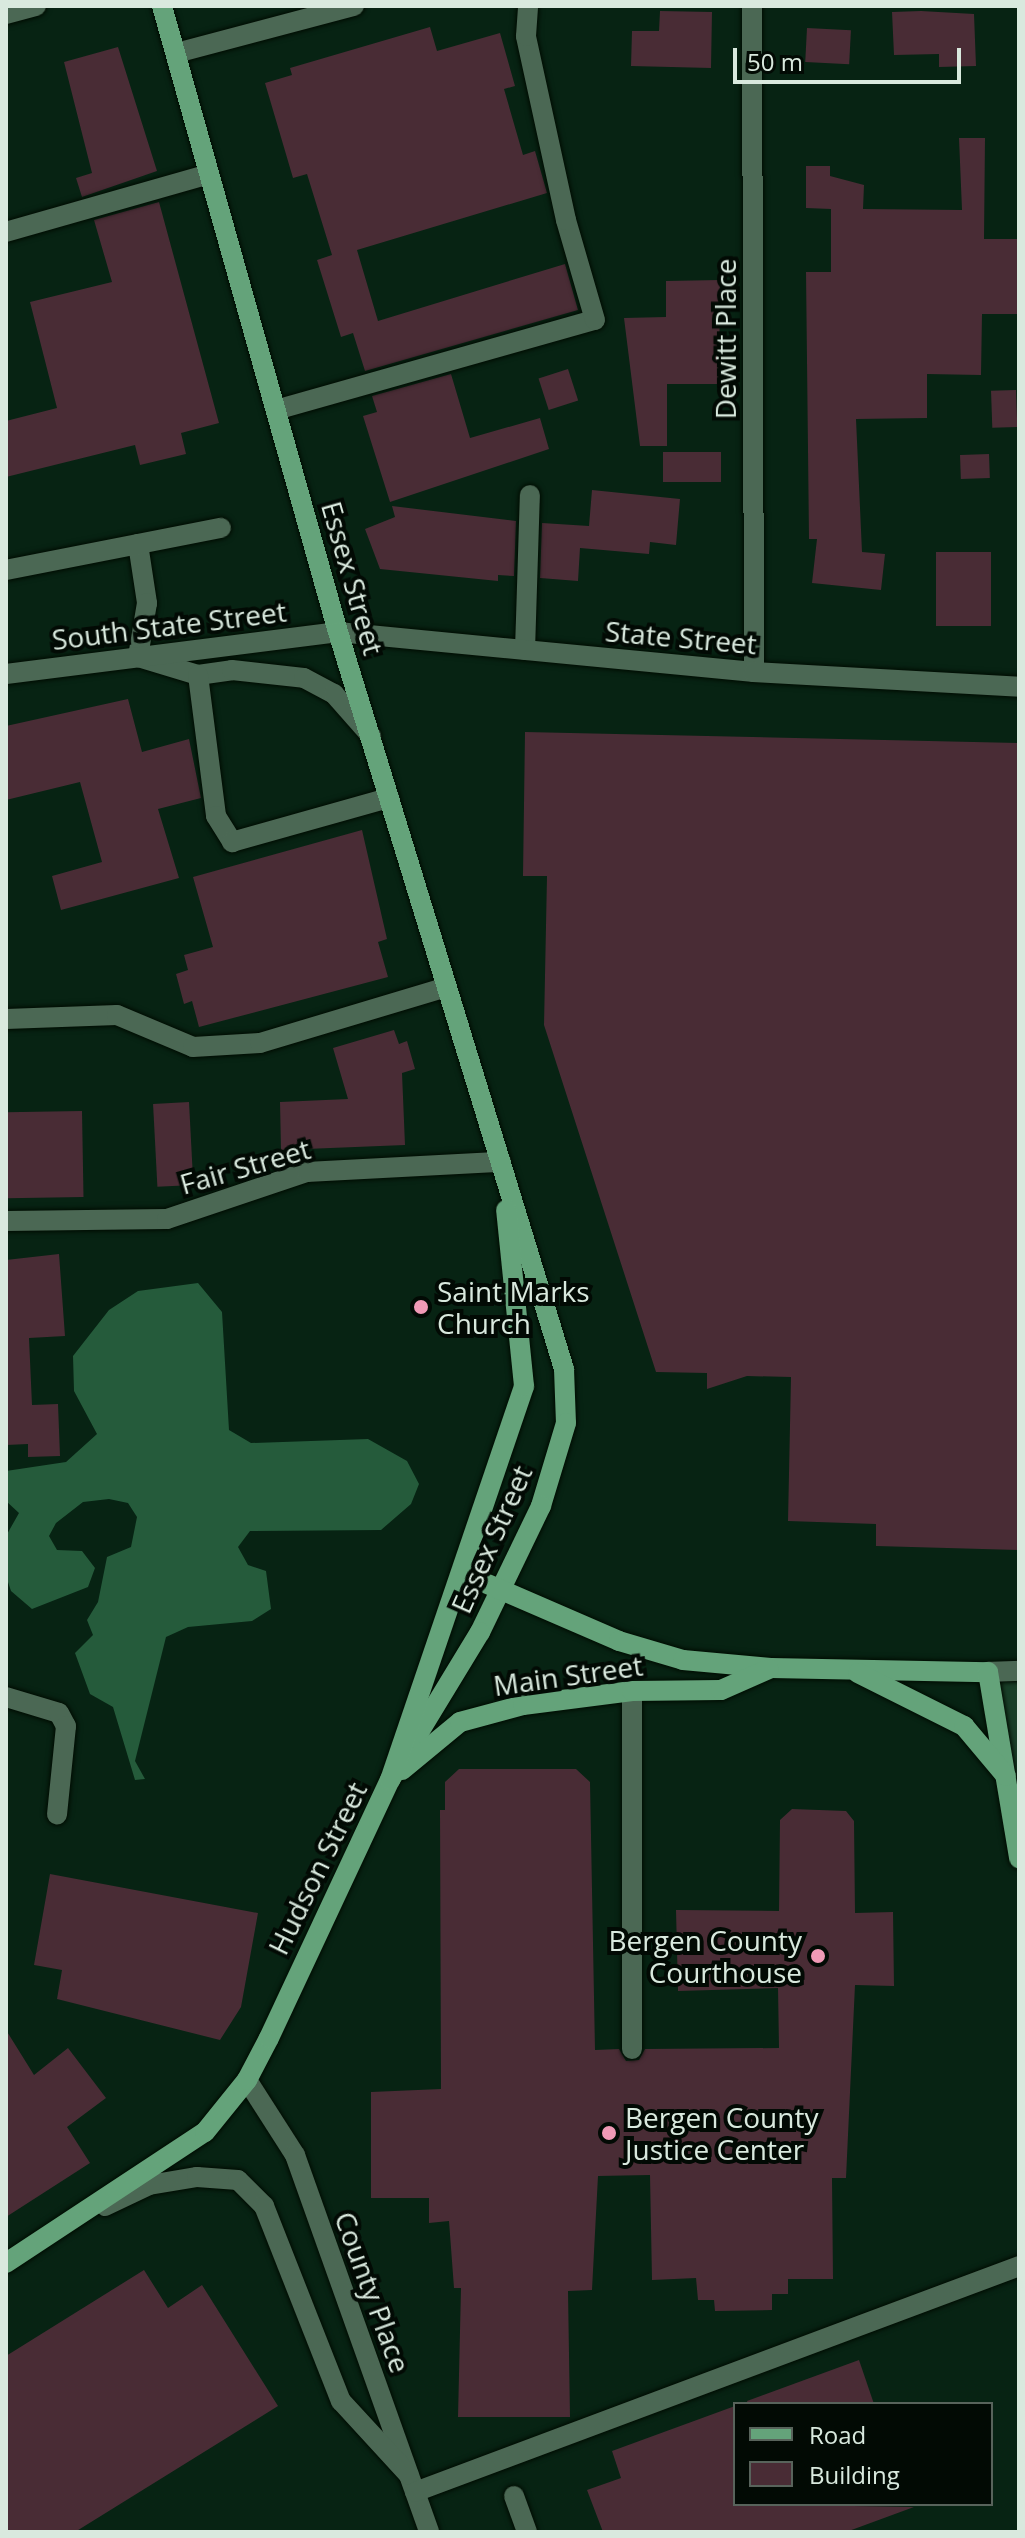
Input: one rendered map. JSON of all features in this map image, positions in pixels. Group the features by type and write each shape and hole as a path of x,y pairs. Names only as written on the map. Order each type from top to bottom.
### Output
{"main road":[{"name":"Essex Street","path":"162,6 338,632 564,1369 566,1423 524,1540 500,1588 390,1780"},
{"name":"Essex Street","path":"501,1162 524,1386"},
{"name":"Hudson Street","path":"6,2263 205,2132 247,2080 390,1780 524,1386"},
{"name":"Main Street","path":"462,1573 619,1641 683,1660 771,1668 988,1672"},
{"name":"Main Street","path":"390,1780 460,1722 523,1705 632,1691 721,1690 771,1668"},
{"path":"847,1668 964,1726 1007,1777"},
{"path":"988,1672 1019,1858"}],"street":[{"path":"6,14 36,6"},
{"path":"176,53 354,6"},
{"path":"276,410 595,320 529,52 528,6"},
{"name":"Dewitt Place","path":"752,6 754,672"},
{"path":"6,232 209,174"},
{"path":"525,650 530,495"},
{"path":"6,570 221,528"},
{"path":"138,544 147,603 138,657 198,675 232,670 317,683 371,736"},
{"name":"State Street","path":"338,632 754,672 1019,687"},
{"name":"South State Street","path":"6,674 338,632"},
{"path":"198,675 216,816 232,842 389,798"},
{"path":"6,1019 117,1015 193,1047 260,1043 447,987"},
{"name":"Fair Street","path":"6,1221 167,1219 307,1172 501,1162"},
{"name":"Main Street","path":"988,1672 1019,1671"},
{"path":"632,1691 632,2049"},
{"path":"6,1697 59,1713 66,1726 57,1815"},
{"name":"County Place","path":"247,2080 295,2155 429,2532"},
{"path":"72,2222 149,2185 197,2177 238,2180 264,2206 341,2401 412,2484 1019,2266"},
{"path":"353,2413 368,2454"},
{"path":"514,2496 527,2532"}],"green space":[{"path":"198,1283 222,1312 229,1430 251,1443 368,1439 407,1461 419,1484 411,1504 381,1530 250,1531 238,1547 248,1565 266,1571 271,1609 252,1621 188,1627 166,1637 135,1761 145,1779 135,1780 113,1707 90,1694 75,1653 93,1635 87,1620 98,1602 107,1557 131,1547 137,1517 128,1503 109,1499 83,1502 56,1523 49,1536 57,1550 82,1551 95,1568 88,1587 32,1609 11,1591 6,1576 6,1536 19,1513 6,1501 6,1471 66,1462 97,1434 74,1391 73,1356 109,1310 138,1291"},
{"path":"1019,1671 1019,1858 988,1672"}],"building":[{"path":"660,11 712,12 711,68 631,66 632,31 659,31"},
{"path":"892,12 974,14 976,66 939,67 939,54 894,55"},
{"path":"430,27 437,51 500,33 515,86 504,89 523,155 535,151 547,193 357,250 378,321 565,264 578,310 365,371 353,333 341,337 317,260 332,255 307,174 293,178 265,83 292,75 290,68"},
{"path":"807,28 851,30 849,64 805,62"},
{"path":"118,47 157,171 82,197 76,178 92,173 64,62"},
{"path":"959,138 985,138 984,239 1019,239 1019,314 982,314 981,375 927,374 927,418 856,419 862,552 885,554 881,590 812,583 817,539 809,539 806,272 831,272 831,209 806,208 806,166 830,166 830,176 864,185 863,209 962,210"},
{"path":"159,202 219,423 181,433 186,454 140,465 135,445 6,477 6,421 57,408 30,302 112,282 94,220"},
{"path":"720,280 719,384 667,384 667,446 640,446 624,318 666,317 666,281"},
{"path":"568,369 578,400 549,410 539,379"},
{"path":"451,374 470,438 540,418 549,449 390,502 363,416 377,412 372,396"},
{"path":"1016,390 1017,427 992,428 991,391"},
{"path":"663,452 721,452 721,482 663,482"},
{"path":"989,454 990,478 961,479 960,455"},
{"path":"592,490 680,499 676,545 650,542 649,554 580,548 578,581 540,578 542,523 589,526"},
{"path":"392,506 516,521 514,576 498,575 498,581 380,569 365,529 395,517"},
{"path":"936,552 991,552 991,626 936,626"},
{"path":"128,699 142,752 189,739 201,798 158,809 179,878 61,910 52,876 102,862 80,782 6,800 6,726"},
{"path":"525,732 1019,743 1019,1550 876,1546 876,1524 788,1521 791,1377 747,1376 707,1389 707,1373 656,1372 544,1025 547,876 523,876"},
{"path":"362,830 387,939 378,942 388,977 199,1027 192,1001 184,1004 176,974 188,970 184,955 213,947 193,877"},
{"path":"394,1030 399,1044 407,1041 415,1069 402,1073 405,1145 281,1150 280,1102 348,1099 333,1048"},
{"path":"189,1102 193,1185 157,1187 153,1104"},
{"path":"82,1111 84,1197 8,1198 6,1112"},
{"path":"59,1254 65,1336 29,1338 32,1405 58,1404 60,1456 28,1457 28,1444 6,1445 6,1260"},
{"name":"Bergen County Justice Center","path":"459,1769 576,1769 590,1782 595,2050 619,2049 626,2061 639,2060 645,2049 779,2048 778,1988 678,1991 676,1910 779,1911 780,1820 792,1809 846,1811 854,1821 855,1913 893,1912 894,1986 855,1985 846,2178 832,2178 833,2279 788,2279 788,2294 772,2294 772,2310 715,2311 714,2300 698,2300 696,2278 652,2280 650,2175 598,2176 592,2290 568,2291 570,2417 458,2417 461,2288 454,2288 449,2221 429,2223 429,2198 371,2198 371,2092 441,2089 440,1810 445,1810 445,1782"},
{"path":"50,1874 258,1913 241,2007 220,2040 57,1999 62,1970 34,1965"},
{"path":"6,2030 34,2075 68,2048 106,2098 67,2127 90,2163 6,2217"},
{"path":"144,2270 168,2308 202,2285 278,2406 75,2532 6,2532 6,2356"},
{"path":"859,2360 873,2402 747,2402"},
{"path":"733,2407 733,2506 914,2507 846,2532 603,2532 587,2490 621,2478 612,2451"}],"place":[{"name":"Saint Marks Church","path":"421,1307"},
{"name":"Bergen County Courthouse","path":"818,1956"},
{"name":"Bergen County Justice Center","path":"609,2133"}]}
